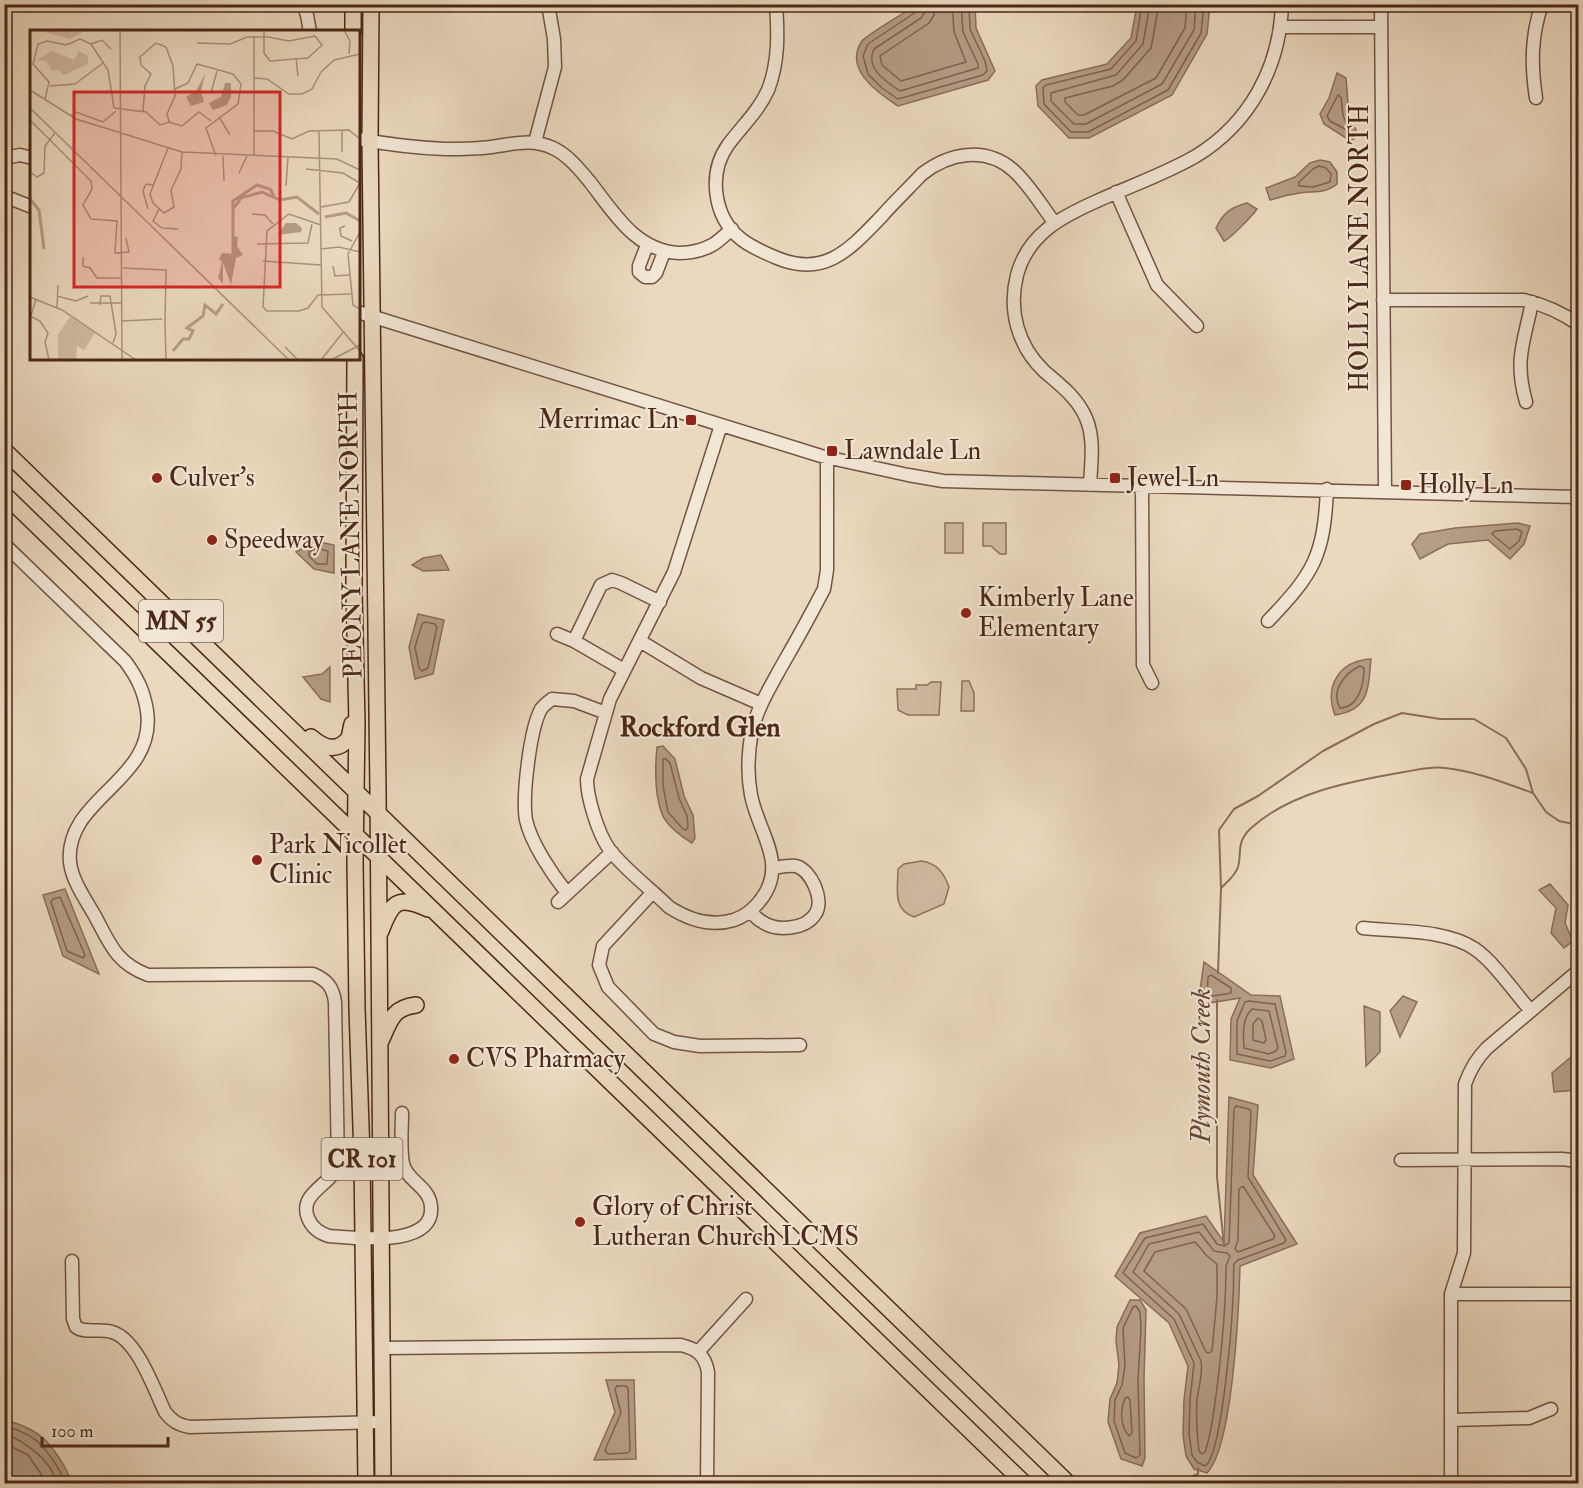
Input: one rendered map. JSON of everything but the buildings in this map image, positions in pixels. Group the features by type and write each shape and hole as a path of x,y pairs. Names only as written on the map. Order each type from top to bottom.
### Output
{"main road":[{"path":"353,4 353,30"},
{"name":"PEONY LANE NORTH","path":"371,4 364,140 365,314 378,813"},
{"name":"PEONY LANE NORTH","path":"355,360 356,792"},
{"name":"MN 55","path":"4,450 1069,1484"},
{"name":"MN 55","path":"4,494 1025,1484"},
{"path":"236,674 321,745 335,748 349,738 352,722 351,650 354,634"},
{"name":"CR 101","path":"356,792 357,1008 366,1484"},
{"name":"CR 101","path":"378,813 383,1484"},
{"path":"378,940 388,912 399,902 412,902 438,913"},
{"path":"379,1046 395,1012 405,1006 416,1005"}],"street":[{"path":"303,4 309,30"},
{"path":"536,142 555,67 554,39 548,4"},
{"path":"776,4 777,48 768,88 748,122 728,145 717,169 715,182 719,207 732,230 752,246 788,263 817,264 831,260 855,244 922,174 934,165 960,155 975,154 1002,163 1013,171 1054,222"},
{"path":"1090,485 1091,434 1086,418 1069,392 1032,357 1023,344 1015,320 1014,293 1017,275 1034,242 1054,222 1196,156 1231,129 1259,93 1269,73 1281,27 1282,4"},
{"name":"HOLLY LANE NORTH","path":"1381,4 1385,491"},
{"path":"1536,98 1532,54 1534,28 1542,4"},
{"path":"1281,27 1381,27"},
{"path":"364,140 443,149 488,148 536,142 555,148 568,158 626,228 647,245 663,252 698,251 713,244 732,230"},
{"path":"4,158 20,155 30,158"},
{"path":"1116,192 1157,285 1197,326"},
{"path":"4,196 30,206"},
{"path":"647,245 639,266 639,272 645,278 652,278 656,273 663,252"},
{"path":"1383,300 1506,298 1532,302 1560,312 1578,324"},
{"path":"1526,402 1519,368 1532,302"},
{"path":"365,314 827,458 943,481 1578,497"},
{"path":"721,425 678,560 660,602 610,699 590,767 587,791 602,834 612,852 669,907 695,921 710,923 729,921 751,912 764,896 771,882 772,853 756,815 748,773 752,730 761,704 824,589 827,570 827,458"},
{"path":"1142,487 1143,664 1152,682"},
{"path":"1268,621 1303,582 1318,554 1324,529 1327,489"},
{"path":"4,544 125,662 137,677 144,695 148,720 145,738 136,761 76,826 71,842 70,863 77,884 117,955 136,970 148,975 313,974 332,988 335,1002 338,1164 337,1172 312,1194 309,1201 307,1214 313,1227 320,1233 329,1236 408,1236 425,1225 430,1214 430,1201 403,1166 402,1113"},
{"path":"574,641 601,585 612,580 660,602"},
{"path":"557,634 574,641 624,670"},
{"path":"640,640 701,678 761,704"},
{"path":"606,713 574,701 552,699 542,707 529,754 525,802 526,821 562,898 612,852"},
{"path":"751,912 772,927 791,928 807,922 816,912 819,900 807,872 797,866 773,868"},
{"path":"653,892 603,946 598,965 608,987 654,1034 674,1042 700,1046 800,1045"},
{"path":"1363,928 1439,936 1465,943 1487,960 1531,1011"},
{"path":"1451,1484 1451,1294 1464,1253 1465,1084 1477,1058 1487,1048 1578,971"},
{"path":"1401,1160 1562,1159 1578,1161"},
{"path":"72,1262 73,1319 76,1327 80,1330 113,1332 129,1341 165,1412 171,1420 180,1425 383,1422"},
{"path":"1451,1294 1578,1294"},
{"path":"699,1352 746,1299"},
{"path":"382,1348 681,1345 699,1352 704,1358 708,1372 707,1484"},
{"path":"1451,1420 1529,1418 1551,1409"}],"shaded area":[{"path":"945,523 963,523 963,553 945,553"},
{"path":"983,523 1006,523 1006,554 1000,554 991,546 983,546"},
{"path":"962,681 969,681 974,693 974,711 961,711"},
{"path":"931,682 941,682 939,715 908,715 898,710 897,689 916,689 916,685 927,685"},
{"path":"921,861 939,870 949,887 944,904 914,917 902,909 899,904 898,869 904,864"}],"water":[{"path":"916,5 975,5 976,28 995,71 988,80 898,106 865,79 857,61 857,51 862,41"},
{"path":"1137,5 1210,5 1207,34 1172,95 1089,138 1069,138 1038,106 1036,86 1042,80 1107,64 1131,38"},
{"path":"1337,73 1346,78 1349,115 1356,130 1354,139 1349,140 1324,124 1320,114 1329,98"},
{"path":"1320,160 1330,162 1337,172 1337,184 1327,190 1270,200 1266,188 1295,177 1310,163"},
{"path":"1247,203 1257,209 1236,232 1224,241 1216,228 1219,223 1228,211"},
{"path":"1518,523 1530,526 1524,544 1510,559 1488,540 1448,544 1420,559 1412,544 1420,534 1455,528"},
{"path":"315,541 334,545 334,573 314,569 296,552"},
{"path":"441,555 449,570 423,571 412,565 423,558"},
{"path":"418,614 444,620 433,674 415,679 409,647"},
{"path":"1371,659 1368,688 1361,703 1355,708 1335,715 1331,694 1337,677 1350,665"},
{"path":"330,667 330,702 321,699 303,677 322,674"},
{"path":"663,746 675,759 684,796 693,815 695,838 692,843 667,822 659,806 656,789 657,747"},
{"path":"1550,884 1568,905 1565,923 1573,941 1564,948 1551,933 1556,908 1539,890"},
{"path":"65,889 99,974 63,956 43,895"},
{"path":"1204,962 1251,995 1280,996 1294,1059 1271,1068 1230,1060 1231,1019 1240,998 1198,1005"},
{"path":"1403,996 1417,1002 1400,1037 1390,1011"},
{"path":"1364,1006 1380,1012 1380,1052 1366,1066"},
{"path":"1578,1051 1578,1090 1554,1092 1552,1073"},
{"path":"1229,1097 1258,1105 1253,1175 1297,1244 1240,1266 1236,1342 1229,1406 1216,1458 1207,1473 1194,1469 1186,1456 1183,1435 1188,1366 1169,1323 1115,1276 1140,1233 1206,1216 1224,1242"},
{"path":"1130,1300 1140,1300 1146,1310 1145,1458 1142,1466 1121,1459 1108,1422 1110,1399 1117,1383 1119,1365 1117,1327"},
{"path":"606,1380 634,1380 636,1459 594,1460 615,1412"},
{"path":"4,1420 25,1427 43,1438 60,1458 70,1481 62,1484 5,1483"}],"waterway":[{"name":"Plymouth Creek","path":"1218,973 1221,888 1219,830 1234,809 1258,796 1323,751 1374,724 1402,713 1440,719 1474,719 1506,738 1526,769 1533,793 1546,812 1559,821 1578,825"},
{"name":"Plymouth Creek","path":"1221,888 1237,870 1241,843 1250,829 1266,816 1284,806 1322,790 1424,768 1440,768 1479,775 1533,793"},
{"name":"Plymouth Creek","path":"1217,1000 1217,1177 1224,1246"},
{"name":"Plymouth Creek","path":"1190,1484 1191,1477 1198,1474 1198,1468"}],"place":[{"name":"Merrimac Ln","path":"691,420"},
{"name":"Lawndale Ln","path":"832,451"},
{"name":"Culver's","path":"157,478"},
{"name":"Jewel Ln","path":"1115,478"},
{"name":"Holly Ln","path":"1406,485"},
{"name":"Speedway","path":"212,540"},
{"name":"Kimberly Lane Elementary","path":"966,613"},
{"name":"Park Nicollet Clinic","path":"257,860"},
{"name":"CVS Pharmacy","path":"454,1059"},
{"name":"Glory of Christ Lutheran Church LCMS","path":"580,1222"}],"district":[{"name":"Rockford Glen","path":"700,727"}]}
